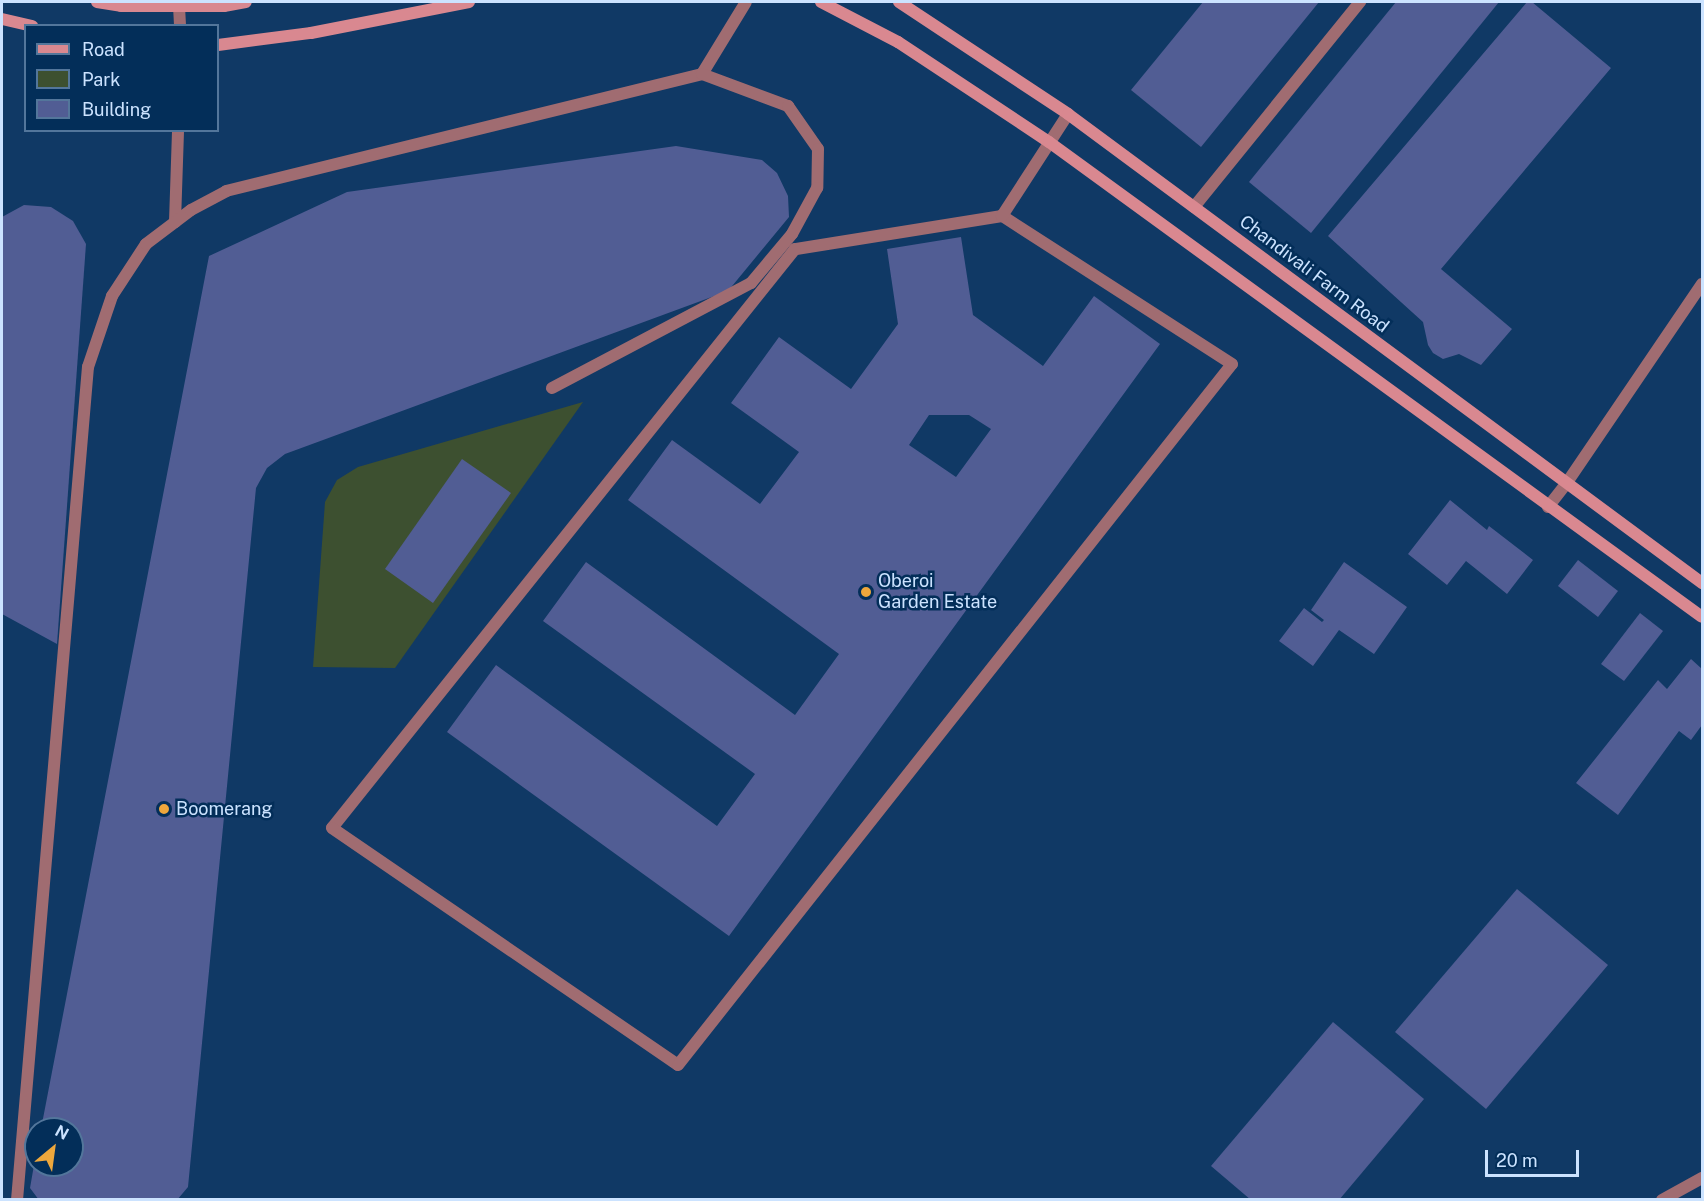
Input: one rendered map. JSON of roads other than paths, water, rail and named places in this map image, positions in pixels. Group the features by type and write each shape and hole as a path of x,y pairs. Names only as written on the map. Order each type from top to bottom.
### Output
{"street":[{"path":"97,2 121,6 224,6 246,2"},
{"path":"219,45 311,33 469,2"},
{"path":"702,74 746,2"},
{"path":"821,2 898,42 1049,142 1702,617"},
{"name":"Chandivali Farm Road","path":"899,2 1068,114 1702,583"},
{"path":"1194,207 1360,2"},
{"path":"179,6 180,24"},
{"path":"2,19 24,24"},
{"path":"17,1200 88,367 112,296 146,244 191,210 226,191 702,74 788,106 818,149 817,188 792,234 751,283 552,388"},
{"path":"1002,216 1232,364 678,1065 332,828 795,249 1002,216 1068,114"},
{"path":"175,222 178,132"},
{"path":"1548,507 1702,284"},
{"path":"1662,1200 1702,1178"}],"place":[{"name":"Oberoi Garden Estate","path":"866,592"},
{"name":"Boomerang","path":"164,809"}]}
